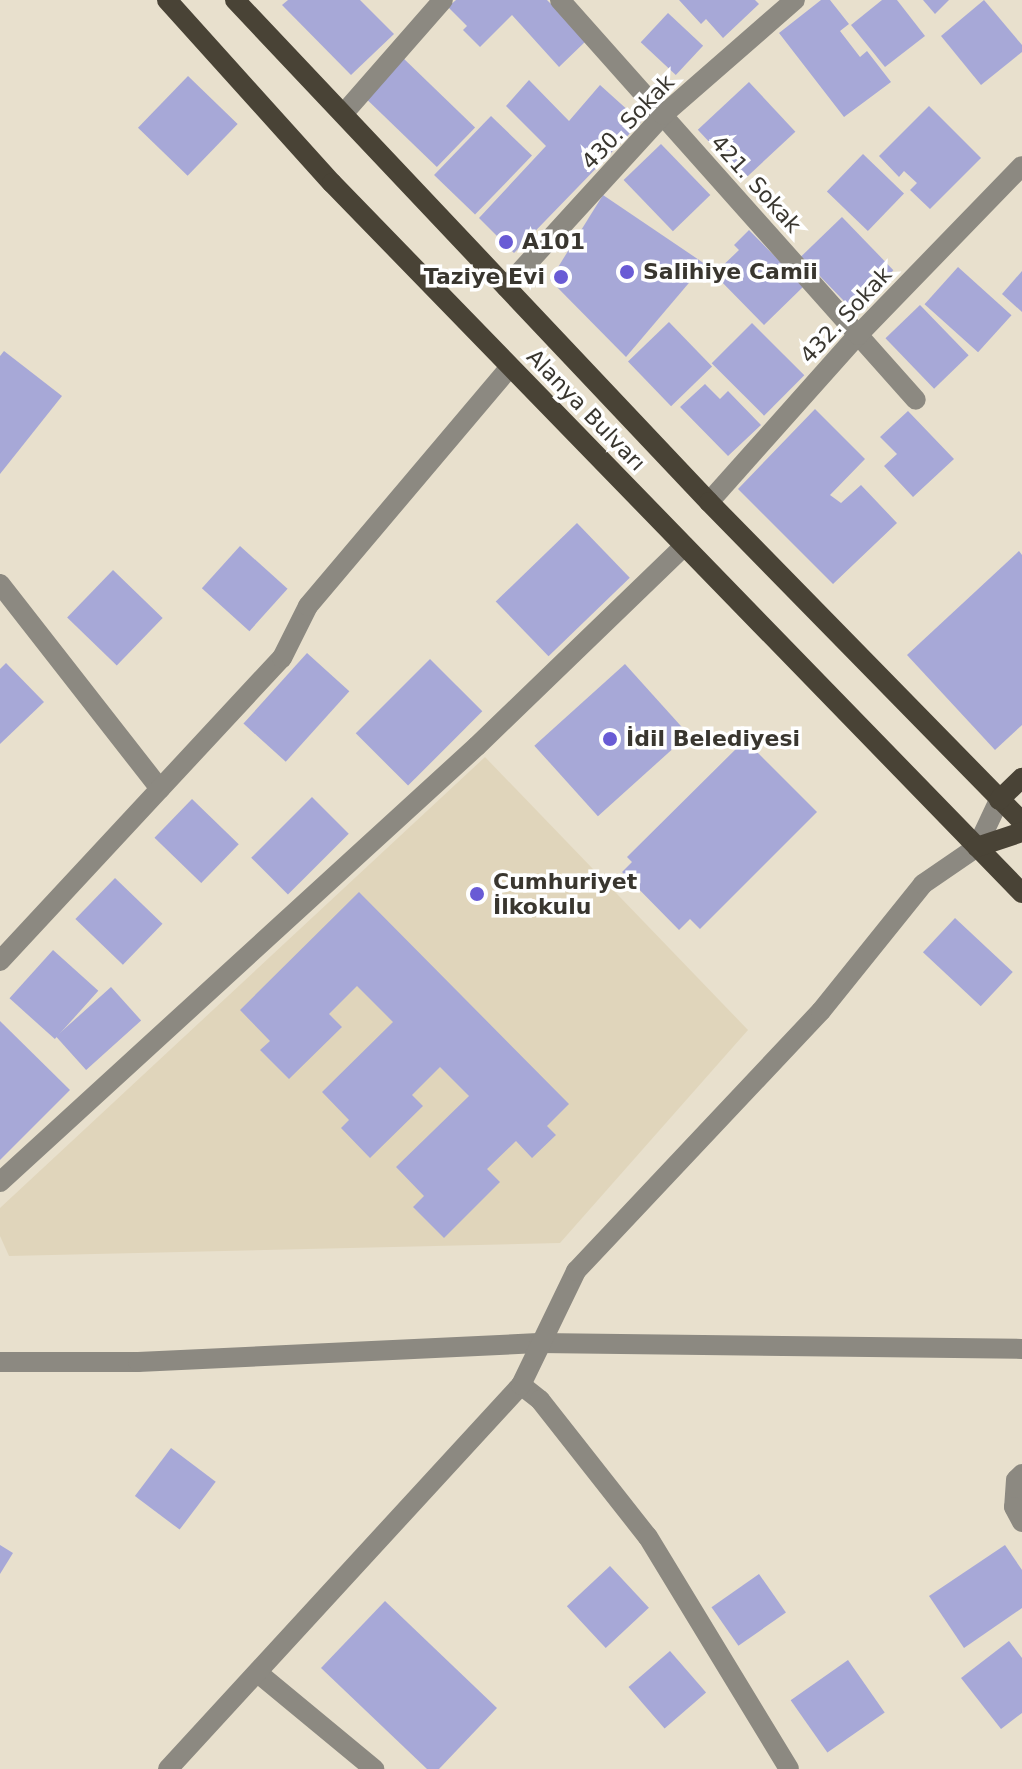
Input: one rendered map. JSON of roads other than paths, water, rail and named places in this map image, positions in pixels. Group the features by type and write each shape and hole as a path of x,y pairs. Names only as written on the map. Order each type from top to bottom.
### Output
{"main road":[{"name":"Alanya Bulvarı","path":"167,0 332,183 1022,893"},
{"name":"Alanya Bulvarı","path":"235,0 709,502 1022,822"},
{"path":"999,800 1022,778"},
{"path":"977,847 1022,832"}],"street":[{"path":"344,113 443,0"},
{"name":"421. Sokak","path":"560,0 916,400"},
{"name":"430. Sokak","path":"506,287 663,115 795,0"},
{"name":"432. Sokak","path":"709,502 858,335 1022,166"},
{"path":"0,961 282,658 308,606 510,367"},
{"path":"0,1182 477,746 684,546"},
{"path":"0,584 160,789"},
{"path":"168,1769 521,1385 576,1271 821,1011 923,884 977,847 999,800"},
{"path":"0,1362 138,1362 539,1343 1022,1349"},
{"path":"521,1385 540,1400 648,1537 789,1769"},
{"path":"1022,1474 1016,1480 1014,1507 1022,1522"},
{"path":"258,1673 374,1769"}],"place":[{"name":"A101","path":"506,242"},
{"name":"Salihiye Camii","path":"627,272"},
{"name":"Taziye Evi","path":"561,277"},
{"name":"İdil Belediyesi","path":"610,739"},
{"name":"Cumhuriyet İlkokulu","path":"477,894"}]}
